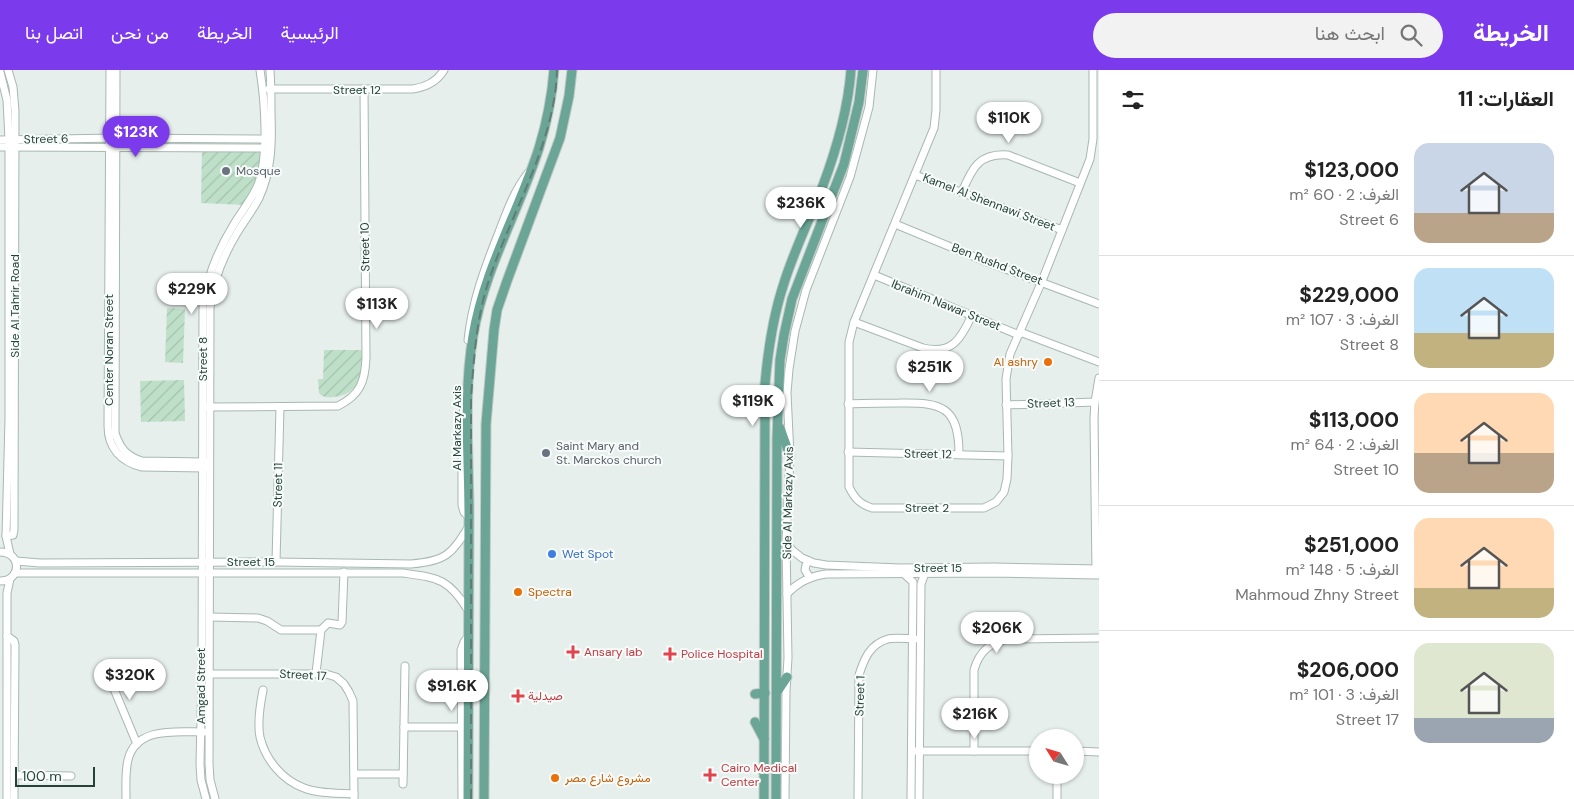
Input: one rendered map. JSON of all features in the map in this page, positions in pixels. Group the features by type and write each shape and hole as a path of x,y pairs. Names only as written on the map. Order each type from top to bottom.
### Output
{"main road":[{"name":"Al Markazy Axis","path":"468,799 468,410 470,357 482,295 532,166 548,115 554,70"},
{"path":"484,799 484,685 489,630 486,424 495,320 509,275 560,138 569,96 572,70"},
{"path":"764,799 765,395 767,358 771,332 784,282 832,160 847,100 851,70"},
{"path":"776,799 780,360 792,299 844,164 859,102 863,70"},
{"path":"805,227 813,230 825,214"},
{"path":"794,256 803,241 808,240 812,244"},
{"path":"756,411 765,395"},
{"path":"778,422 790,456"},
{"path":"776,692 788,677"},
{"path":"468,686 478,688 484,685"},
{"path":"755,694 765,692"},
{"path":"755,722 764,741"}],"street":[{"name":"Side Al Tahrir Road","path":"8,70 14,99 12,143 14,530 13,535 6,536 10,554"},
{"path":"110,70 112,138"},
{"path":"112,138 116,70"},
{"name":"Street 8","path":"260,70 268,140"},
{"name":"Street 8","path":"202,572 210,308 214,282 232,241 258,200 266,181 271,89 270,70"},
{"name":"Street 12","path":"263,90 402,90 423,88 433,82 444,70"},
{"name":"Side Al Markazy Axis","path":"785,799 788,677 786,542 790,456 787,393 789,369 795,331 806,290 850,177 869,107 874,70"},
{"name":"Street 2","path":"936,70 936,119 931,136 854,322 849,342 849,488 854,497 862,504 872,508 984,508 996,502 1004,492 1007,479 1008,456 1006,405 1008,362 1090,159 1092,149 1093,70"},
{"path":"0,72 12,143"},
{"name":"Street 10","path":"207,408 338,406 354,396 360,388 364,377 366,358 364,90"},
{"name":"Street 6","path":"0,147 12,143 112,138 268,140"},
{"name":"Center Noran Street","path":"112,138 115,433 121,448 134,458 142,461 206,465"},
{"name":"Street 6","path":"0,140 12,143 112,147 268,148"},
{"path":"962,192 974,168 980,161 989,156 999,154 1008,155 1080,183"},
{"name":"Kamel Al Shennawi Street","path":"915,174 1062,230"},
{"name":"Ben Rushd Street","path":"895,224 987,262 1042,281 1099,304"},
{"name":"Ibrahim Nawar Street","path":"874,275 972,315 1099,362"},
{"path":"854,322 922,348 941,350 950,347 957,341 963,334 972,315"},
{"path":"1097,572 1097,418 1095,402 1099,378"},
{"path":"848,404 923,402 937,405 949,414 956,426 959,439 959,454"},
{"name":"Street 13","path":"1006,405 1095,402"},
{"name":"Street 11","path":"276,562 280,407"},
{"name":"Street 12","path":"848,452 1008,456"},
{"name":"Street 8","path":"206,465 210,572"},
{"name":"Street 15","path":"16,562 430,563 453,551 469,521"},
{"name":"Street 15","path":"786,542 802,558 814,563 944,571"},
{"path":"0,552 10,554 16,562 8,593 7,799"},
{"path":"809,561 805,570 810,578"},
{"name":"Street 15","path":"787,594 794,586 810,578 826,574 904,574 994,567 1097,572"},
{"name":"Street 15","path":"0,581 12,576 202,572 403,573 435,578 451,587 468,610"},
{"name":"Amgad Street","path":"202,572 201,780 206,799"},
{"name":"Amgad Street","path":"210,572 210,780 215,799"},
{"path":"210,617 258,618 267,621 281,630 321,630 328,624 340,624 342,622 344,572"},
{"path":"911,799 916,751 921,639 921,584 925,573"},
{"path":"904,574 913,582 912,639 919,799"},
{"path":"316,673 321,630"},
{"path":"7,636 14,641 15,645 14,799"},
{"path":"462,799 462,650 464,642 468,637"},
{"path":"974,751 974,670 979,656 989,646 998,641 1008,639 1099,638"},
{"name":"Street 1","path":"858,799 859,675 864,659 874,646 888,639 921,639"},
{"path":"104,666 137,744"},
{"path":"403,784 405,666"},
{"name":"Street 17","path":"202,674 316,673 326,674 344,684 353,701 354,711 354,796"},
{"path":"263,690 259,713 260,737 268,759 284,777 304,789 354,796"},
{"path":"404,727 463,727"},
{"path":"126,799 128,758 137,744 144,738 153,734 210,732"},
{"path":"916,751 1029,751"},
{"path":"1084,751 1099,752"},
{"path":"354,774 403,774"},
{"path":"14,775 71,776"},
{"path":"1057,784 1057,799"}],"green space":[{"path":"202,148 262,149 263,166 246,205 201,203"},
{"path":"167,308 185,309 183,363 165,362"},
{"path":"324,350 366,350 362,374 355,387 349,392 329,397 319,393 318,379 323,379"},
{"path":"184,380 185,421 141,422 140,381"}],"railway":[{"path":"471,799 471,397 476,340 488,283 540,152 554,98 557,70"}],"place":[{"name":"Mosque","path":"226,171"},
{"name":"Al ashry","path":"1048,362"},
{"name":"Saint Mary and St. Marckos church","path":"546,453"},
{"name":"Wet Spot","path":"552,554"},
{"name":"Spectra","path":"518,592"},
{"name":"Ansary lab","path":"573,652"},
{"name":"Police Hospital","path":"670,654"},
{"name":"صيدلية","path":"518,696"},
{"name":"Cairo Medical Center","path":"710,775"},
{"name":"مشروع شارع مصر","path":"555,778"}]}
